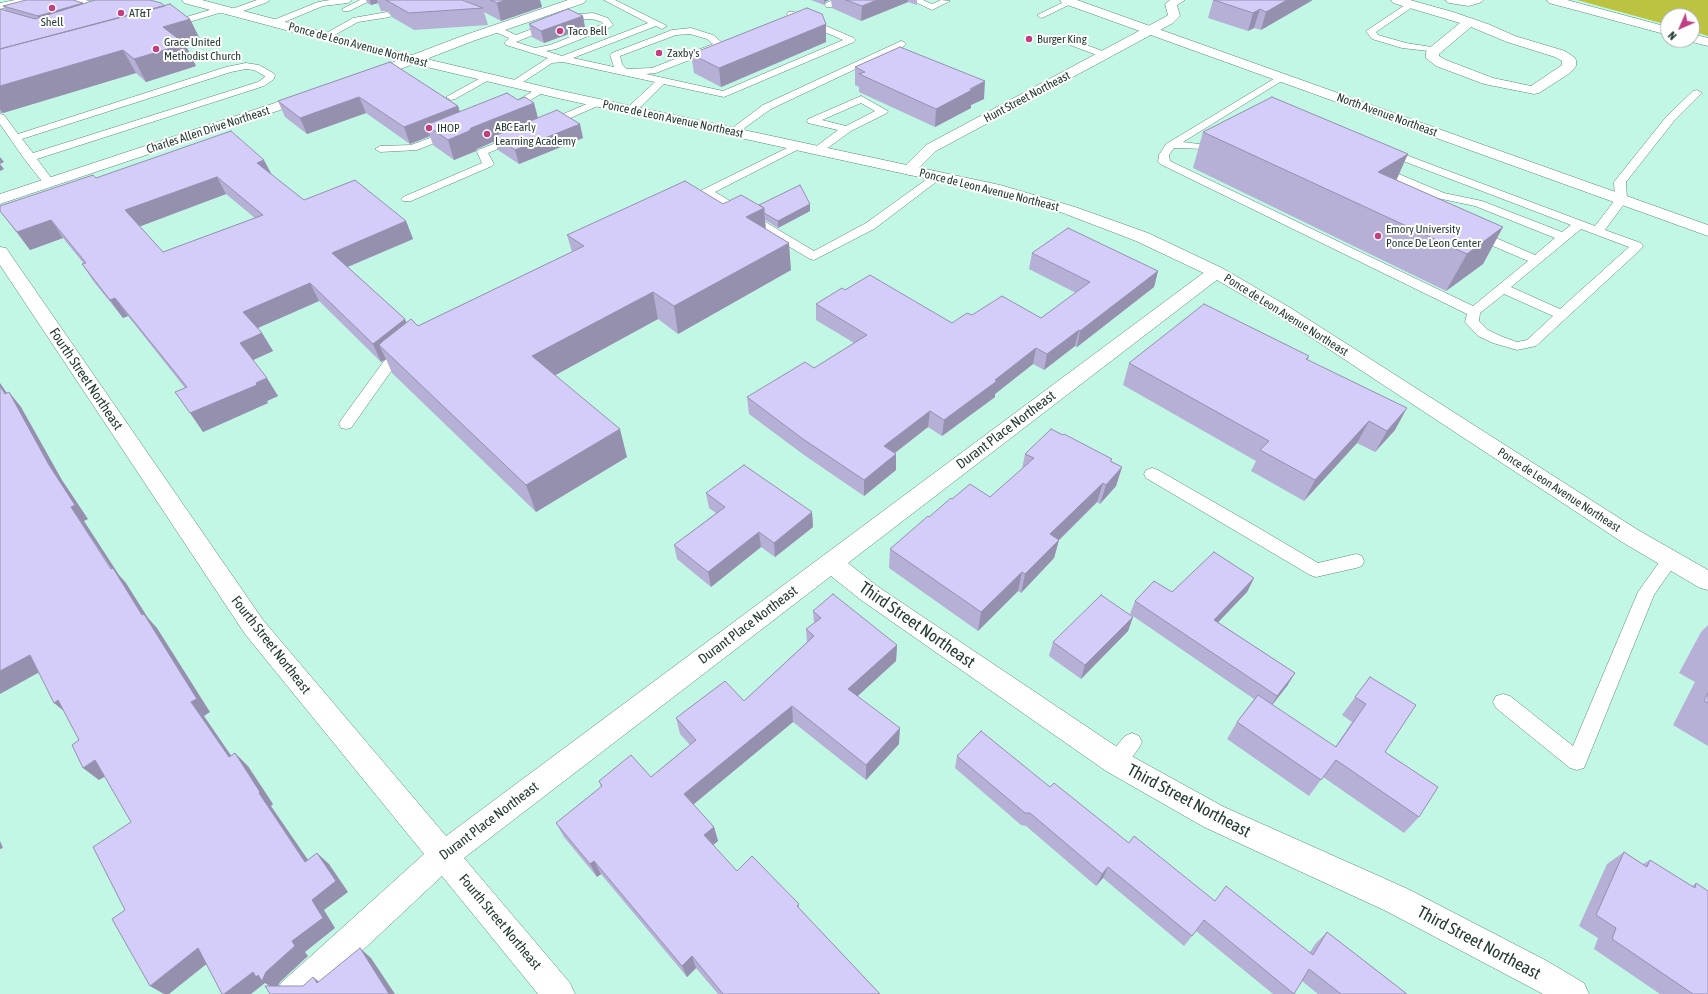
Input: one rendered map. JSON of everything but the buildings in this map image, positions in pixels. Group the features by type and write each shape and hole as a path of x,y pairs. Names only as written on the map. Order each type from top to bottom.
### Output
{"main road":[{"path":"351,82 580,0"},
{"name":"Hunt Street Northeast","path":"908,170 930,148 1152,31 1174,16 1171,4 1179,0"},
{"path":"1397,0 1469,22 1511,39 1560,54 1569,60 1569,66 1534,90 1524,90 1494,83 1441,63 1433,58 1432,53 1469,22"},
{"path":"1553,0 1660,30"},
{"name":"Ponce de Leon Avenue Northeast","path":"197,1 274,23 486,78 1000,190 1068,210 1142,237 1216,272 1283,311 1630,536 1708,581"},
{"name":"North Avenue Northeast","path":"1068,1 1708,231"},
{"name":"Charles Allen Drive Northeast","path":"0,199 322,92"},
{"name":"Fourth Street Northeast","path":"0,252 254,627 559,994"},
{"name":"Durant Place Northeast","path":"292,994 444,855 1216,272"},
{"name":"Third Street Northeast","path":"831,563 869,593 1124,752 1214,818 1397,900 1536,972 1572,994"}],"lane":[{"path":"0,6 27,0"},
{"path":"74,0 94,6"},
{"path":"160,28 265,0"},
{"path":"310,0 320,4"},
{"path":"274,23 320,4 348,0"},
{"path":"363,13 346,9 368,0"},
{"path":"608,0 675,32"},
{"path":"828,4 840,0"},
{"path":"915,0 932,7 946,1"},
{"path":"1429,10 1443,0"},
{"path":"1449,0 1463,3 1474,3 1479,0"},
{"path":"1041,15 1068,1"},
{"path":"1447,15 1463,3"},
{"path":"1411,4 1371,31 1375,37 1405,46 1435,50"},
{"path":"326,36 356,20 363,13 377,8"},
{"path":"535,51 553,47 608,26 605,20 593,16 568,18 516,38 509,43 535,51 563,58 724,94 851,40 791,14"},
{"path":"356,20 387,15"},
{"path":"514,84 550,60 563,58 656,23"},
{"path":"496,29 516,38"},
{"path":"691,31 710,37 720,45 653,72 625,72 617,65 615,55 675,32 691,31"},
{"path":"1073,43 1105,55"},
{"path":"732,132 767,107 901,44"},
{"path":"501,112 534,89 561,63 563,58"},
{"path":"15,138 229,69 246,66 256,67 270,75 269,79 261,84 29,158"},
{"path":"1282,77 1173,145 1164,155 1164,162 1474,312"},
{"path":"451,97 486,78"},
{"path":"631,110 663,80"},
{"path":"1597,231 1611,215 1621,200 1620,182 1670,120 1697,93"},
{"path":"818,150 847,129 884,111 861,99 812,121 847,129"},
{"path":"407,199 488,164 482,152 596,103"},
{"path":"1234,107 1246,111"},
{"path":"0,117 49,183"},
{"path":"1206,124 1210,136"},
{"path":"380,149 413,148 458,130"},
{"path":"1173,145 1203,147"},
{"path":"687,201 797,146"},
{"path":"1378,148 1580,224 1637,246 1532,343 1517,346 1498,340 1483,333 1472,322 1474,312 1580,224"},
{"path":"1368,164 1441,196 1478,203 1564,237"},
{"path":"706,192 814,256 870,226 938,176"},
{"path":"1466,229 1537,260"},
{"path":"1504,288 1562,315"},
{"path":"346,424 389,364 418,341"},
{"path":"1152,474 1316,570 1356,561"},
{"path":"1503,702 1577,761 1647,592 1670,559"}],"green space":[{"path":"1577,0 1708,0 1708,36 1700,34 1700,8 1660,8 1660,23"}],"place":[{"name":"Shell","path":"52,8"},
{"name":"AT&T","path":"121,13"},
{"name":"Taco Bell","path":"560,31"},
{"name":"Burger King","path":"1029,39"},
{"name":"Grace United Methodist Church","path":"156,49"},
{"name":"Zaxby's","path":"659,53"},
{"name":"IHOP","path":"429,128"},
{"name":"ABC Early Learning Academy","path":"487,134"},
{"name":"Emory University Ponce De Leon Center","path":"1378,236"}]}
